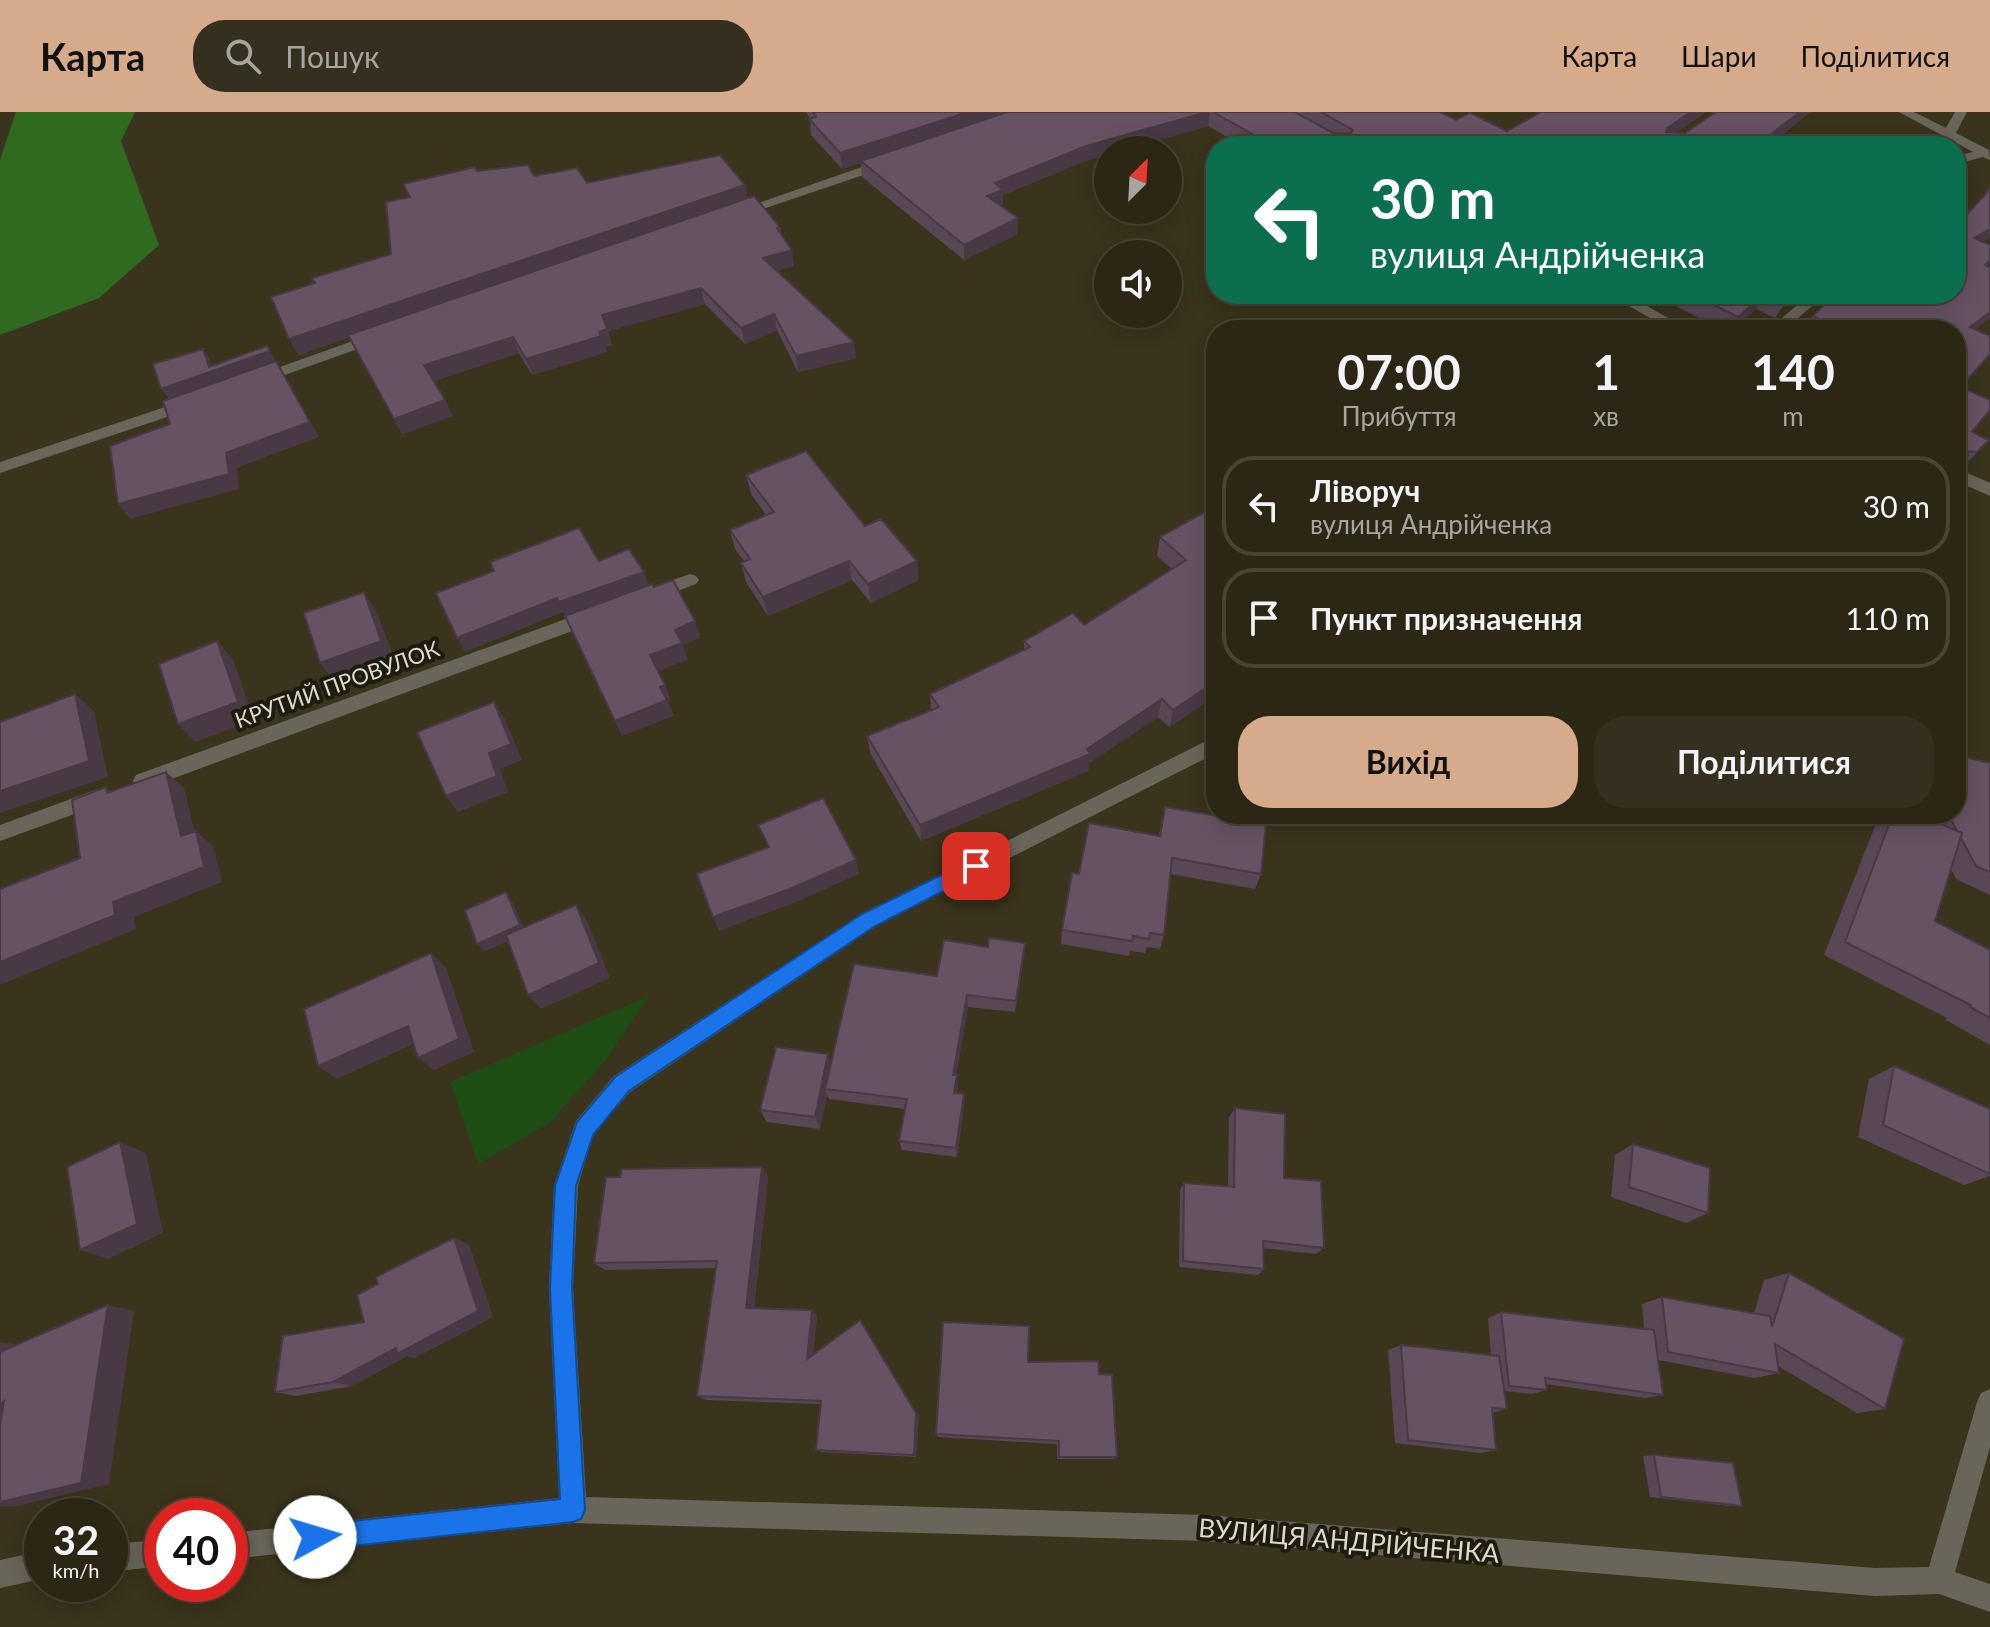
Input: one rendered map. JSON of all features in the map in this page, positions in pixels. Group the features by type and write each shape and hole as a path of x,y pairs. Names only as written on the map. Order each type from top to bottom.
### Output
{"street":[{"path":"1905,112 1955,136"},
{"path":"1950,133 1961,112"},
{"path":"1966,142 1988,155"},
{"path":"1966,158 1988,155"},
{"path":"729,215 893,160"},
{"path":"1634,304 1663,320"},
{"path":"1787,320 1807,304"},
{"path":"247,384 391,332"},
{"path":"0,468 204,399"},
{"path":"1966,479 1990,490"},
{"name":"КРУТИЙ ПРОВУЛОК","path":"0,833 690,580"},
{"path":"573,1510 561,1288 566,1186 584,1129 622,1084 869,920 1206,749"},
{"path":"1990,1402 1939,1580 1990,1598"},
{"name":"ВУЛИЦЯ АНДРІЙЧЕНКА","path":"248,1544 573,1510 1205,1528 1875,1582 1939,1580"},
{"path":"0,1574 24,1569"}],"green space":[{"path":"16,112 135,112 121,141 159,245 99,298 0,335 0,160"},
{"path":"649,996 605,1061 549,1123 478,1164 450,1082"}],"building":[{"path":"813,112 968,112 840,153 809,119 816,117"},
{"path":"1007,112 1207,112 1122,136 1094,136 1094,144 995,183 1003,190 987,196 1018,218 964,245 861,161"},
{"path":"1213,112 1295,112 1333,133 1350,134 1353,130 1321,112 1440,112 1456,120 1470,113 1507,131 1541,112 1691,112 1667,128 1666,132 1685,133 1716,112 1800,112 1770,135 1772,136 1256,136"},
{"path":"720,155 745,185 289,339 271,297 315,283 312,278 391,254 386,202 410,197 403,184 475,167 477,171 528,165 534,176 577,168 587,183"},
{"path":"1990,187 1990,229 1974,238 1990,245 1990,260 1985,265 1990,268 1990,312 1970,327 1990,336 1990,354 1966,381 1966,320 1822,320 1813,316 1824,304 1966,304 1966,215"},
{"path":"754,196 780,227 777,228 792,250 763,258 854,342 796,356 774,314 741,328 701,288 602,315 607,329 599,332 601,336 526,359 513,337 424,365 445,400 394,419 348,335"},
{"path":"1712,304 1753,304 1738,317"},
{"path":"267,346 270,351 161,389 153,364 203,349 209,367"},
{"path":"276,361 310,422 226,453 229,474 118,504 110,446 170,424 163,401"},
{"path":"1966,389 1990,400 1990,410 1972,432 1989,440 1977,452 1968,451 1967,461"},
{"path":"806,451 865,526 881,519 917,561 868,584 849,561 763,597 741,563 750,559 730,530 774,512 746,475"},
{"path":"1206,513 1206,688 1173,710 1162,699 1087,749 1090,754 920,825 867,736 939,707 930,694 1030,647 1024,641 1073,613 1084,625 1186,560 1160,537"},
{"path":"579,528 599,561 629,549 644,572 559,602 557,598 457,638 436,593 494,571 490,562"},
{"path":"673,580 695,621 675,630 682,643 650,655 665,685 660,687 667,700 615,721 565,616 652,584 654,587"},
{"path":"364,592 381,641 320,663 304,613"},
{"path":"217,641 238,702 178,724 159,664"},
{"path":"75,694 89,761 0,791 0,722"},
{"path":"494,702 511,744 489,753 497,776 446,796 417,732"},
{"path":"1966,757 1990,763 1990,872 1976,866 1961,838 1962,833 1953,824 1966,824"},
{"path":"166,772 181,836 196,831 204,867 113,902 115,915 0,962 0,889 80,858 72,800 106,787 107,793"},
{"path":"823,798 856,860 790,889 713,917 697,874 769,847 758,825"},
{"path":"1165,807 1206,814 1206,824 1266,824 1261,874 1172,858 1164,935 1150,933 1149,939 1133,936 1132,941 1062,930 1072,873 1079,874 1089,823 1160,836"},
{"path":"1889,824 1941,824 1962,833 1935,921 1990,950 1990,1018 1971,1005 1845,942"},
{"path":"506,892 520,925 477,944 465,910"},
{"path":"576,905 599,963 528,995 506,935"},
{"path":"989,938 1025,943 1016,1001 967,995 953,1075 957,1075 954,1093 964,1094 956,1148 899,1141 907,1099 825,1089 854,964 937,976 944,940 988,947"},
{"path":"431,953 459,1039 418,1058 408,1026 318,1066 304,1009"},
{"path":"776,1047 828,1054 815,1117 760,1110"},
{"path":"1894,1066 1990,1109 1990,1174 1883,1125"},
{"path":"1235,1108 1285,1114 1284,1178 1321,1181 1324,1248 1263,1241 1264,1269 1183,1261 1184,1183 1234,1187"},
{"path":"120,1142 137,1224 80,1250 67,1167"},
{"path":"1633,1144 1710,1168 1708,1213 1629,1187"},
{"path":"762,1167 746,1308 812,1310 807,1359 860,1320 916,1413 914,1455 816,1450 821,1401 697,1396 717,1261 594,1263 606,1177 620,1177 622,1169"},
{"path":"454,1238 478,1311 397,1354 396,1348 333,1382 275,1392 283,1336 364,1322 357,1295 378,1284 376,1277"},
{"path":"1789,1273 1904,1339 1885,1409 1775,1344 1779,1373 1668,1352 1662,1297 1770,1316 1772,1327"},
{"path":"108,1305 81,1483 0,1502 0,1425 4,1401 0,1404 0,1352"},
{"path":"1501,1312 1654,1330 1663,1395 1545,1378 1547,1390 1509,1386"},
{"path":"943,1322 1029,1326 1028,1362 1098,1361 1099,1374 1112,1375 1117,1457 1059,1457 1059,1441 936,1434"},
{"path":"1401,1345 1499,1356 1507,1409 1492,1408 1496,1450 1408,1440"},
{"path":"1654,1455 1733,1463 1742,1506 1661,1497"}],"route":[{"path":"315,1537 573,1510 561,1288 566,1186 584,1129 622,1084 869,920 976,866"}]}
